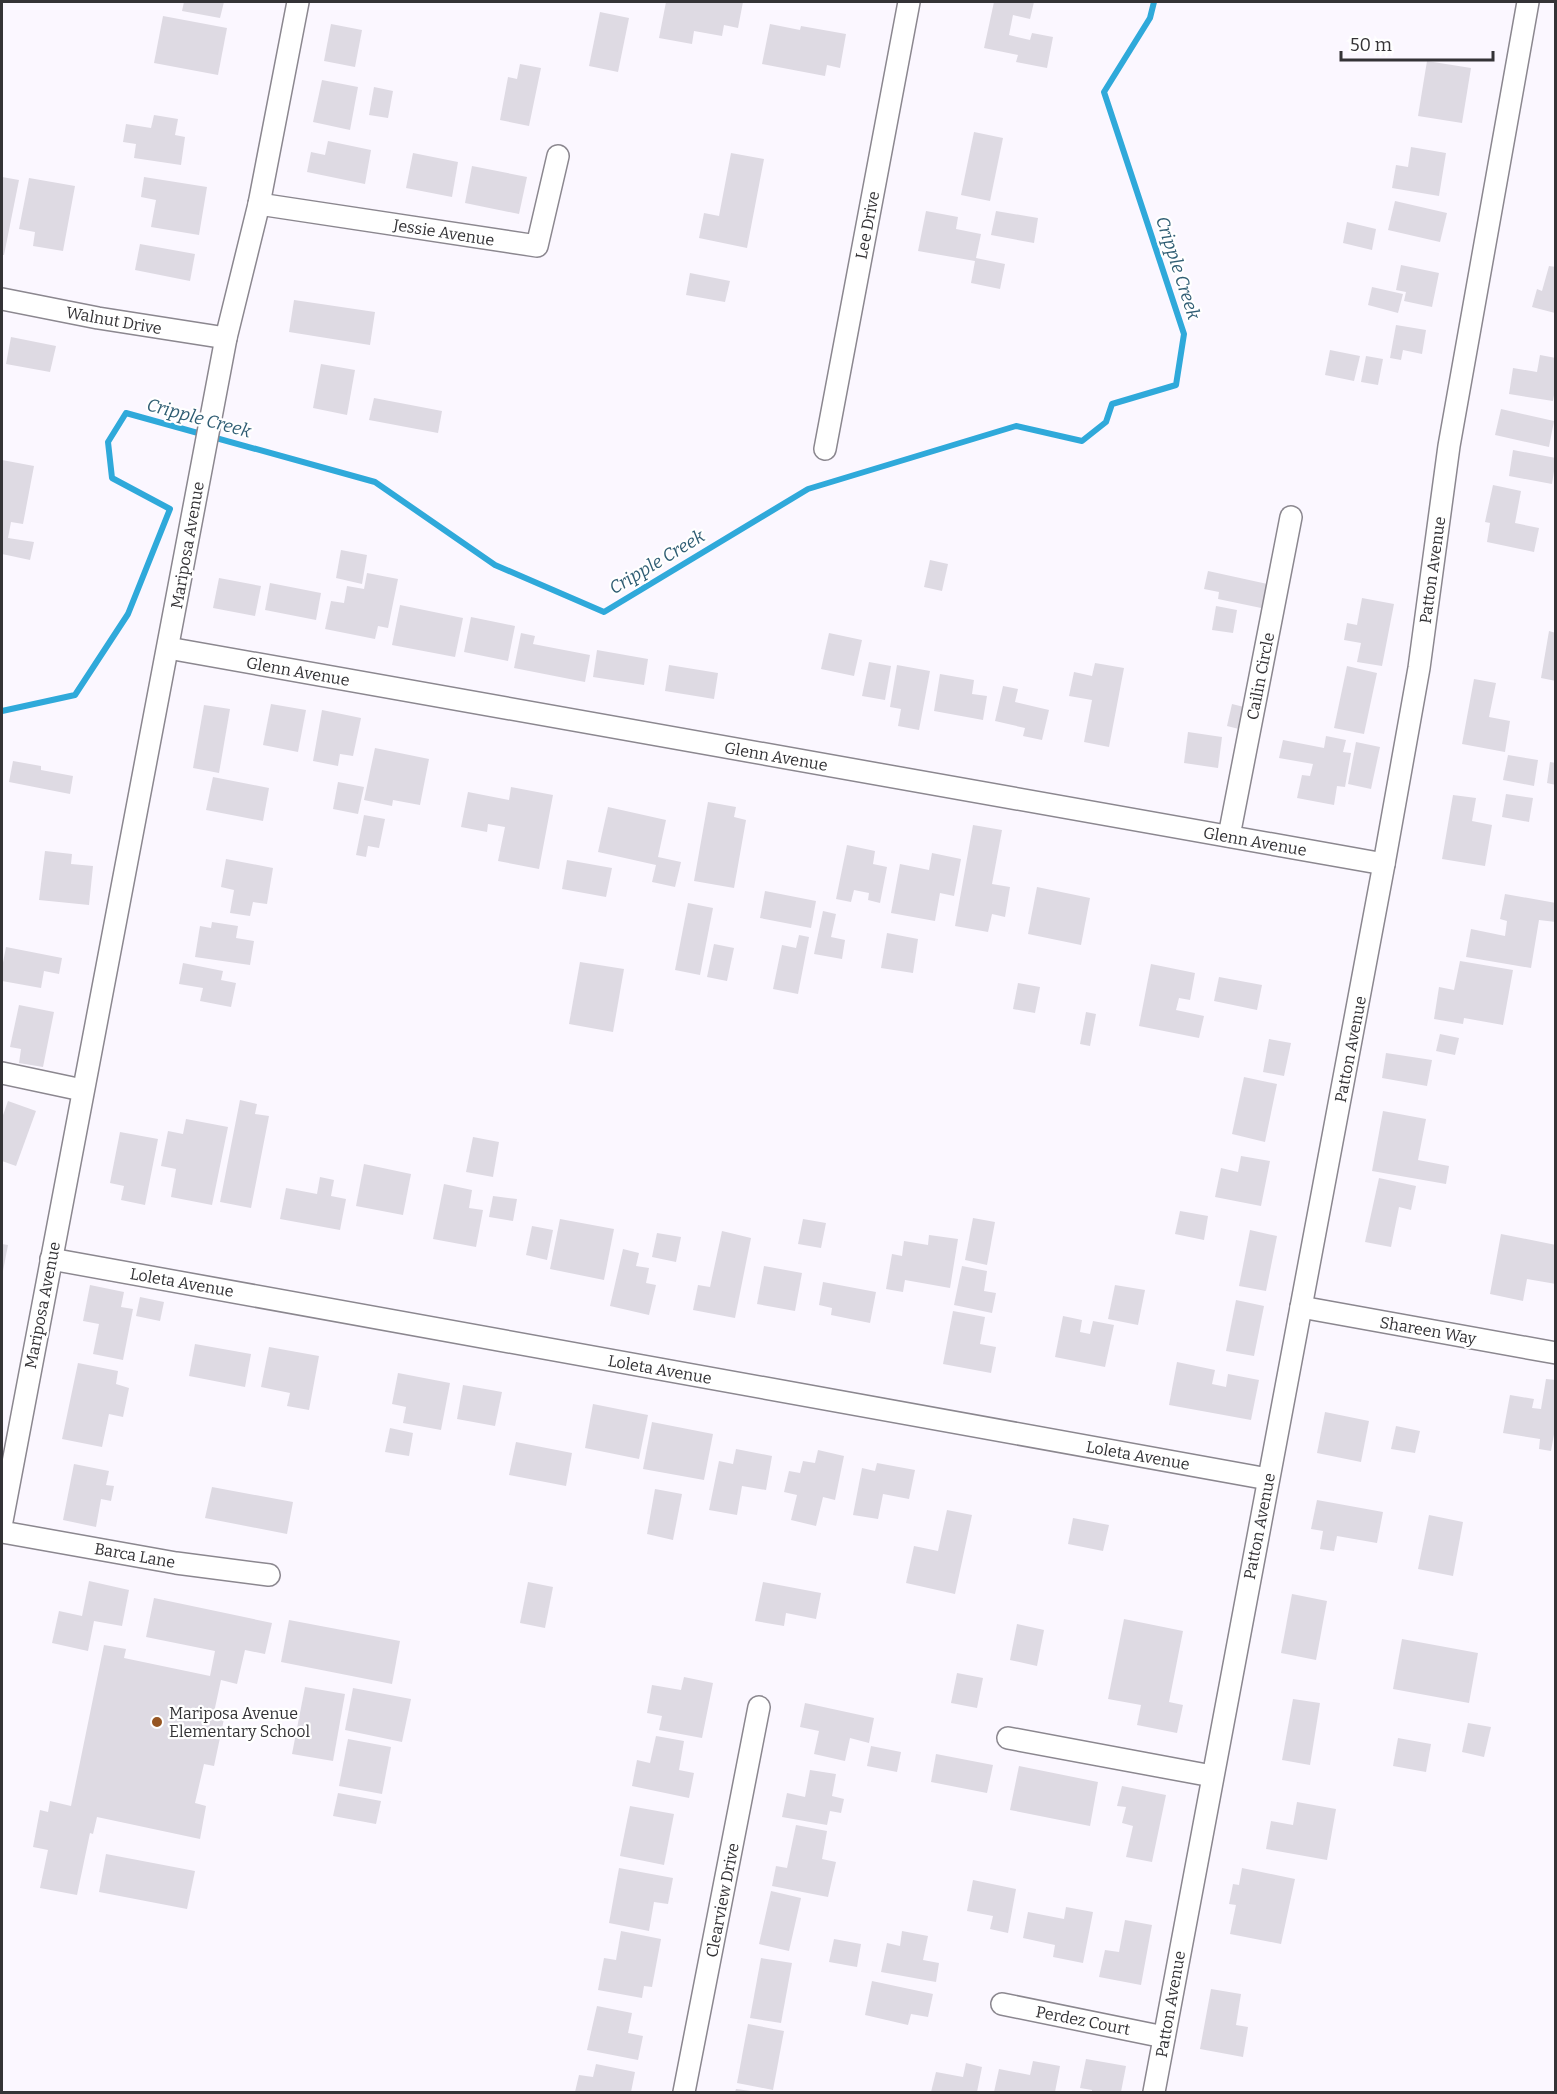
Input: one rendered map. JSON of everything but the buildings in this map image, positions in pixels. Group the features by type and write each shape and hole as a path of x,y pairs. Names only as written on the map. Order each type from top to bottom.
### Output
{"street":[{"name":"Mariposa Avenue","path":"2,1521 226,338 259,204 298,2"},
{"name":"Lee Drive","path":"825,449 909,2"},
{"name":"Patton Avenue","path":"1154,2092 1384,864 1419,668 1449,446 1528,2"},
{"name":"Jessie Avenue","path":"259,204 537,246 558,156"},
{"name":"Walnut Drive","path":"2,299 98,318 226,338"},
{"name":"Cailin Circle","path":"1229,836 1291,517"},
{"name":"Glenn Avenue","path":"168,648 1384,864"},
{"path":"2,1073 82,1090"},
{"name":"Loleta Avenue","path":"51,1259 1268,1479"},
{"name":"Shareen Way","path":"1301,1307 1556,1353"},
{"name":"Barca Lane","path":"2,1532 176,1563 270,1575"},
{"name":"Clearview Drive","path":"684,2092 759,1707"},
{"path":"1008,1738 1212,1776"},
{"name":"Perdez Court","path":"1002,2004 1164,2037"}],"waterway":[{"name":"Cripple Creek","path":"2,711 75,695 128,614 170,509 112,478 108,442 126,413 375,482 495,565 604,612 808,489 1016,426 1082,441 1106,422 1112,404 1176,385 1184,334 1104,92 1150,18 1154,2"}],"place":[{"name":"Mariposa Avenue Elementary School","path":"157,1722"}]}
